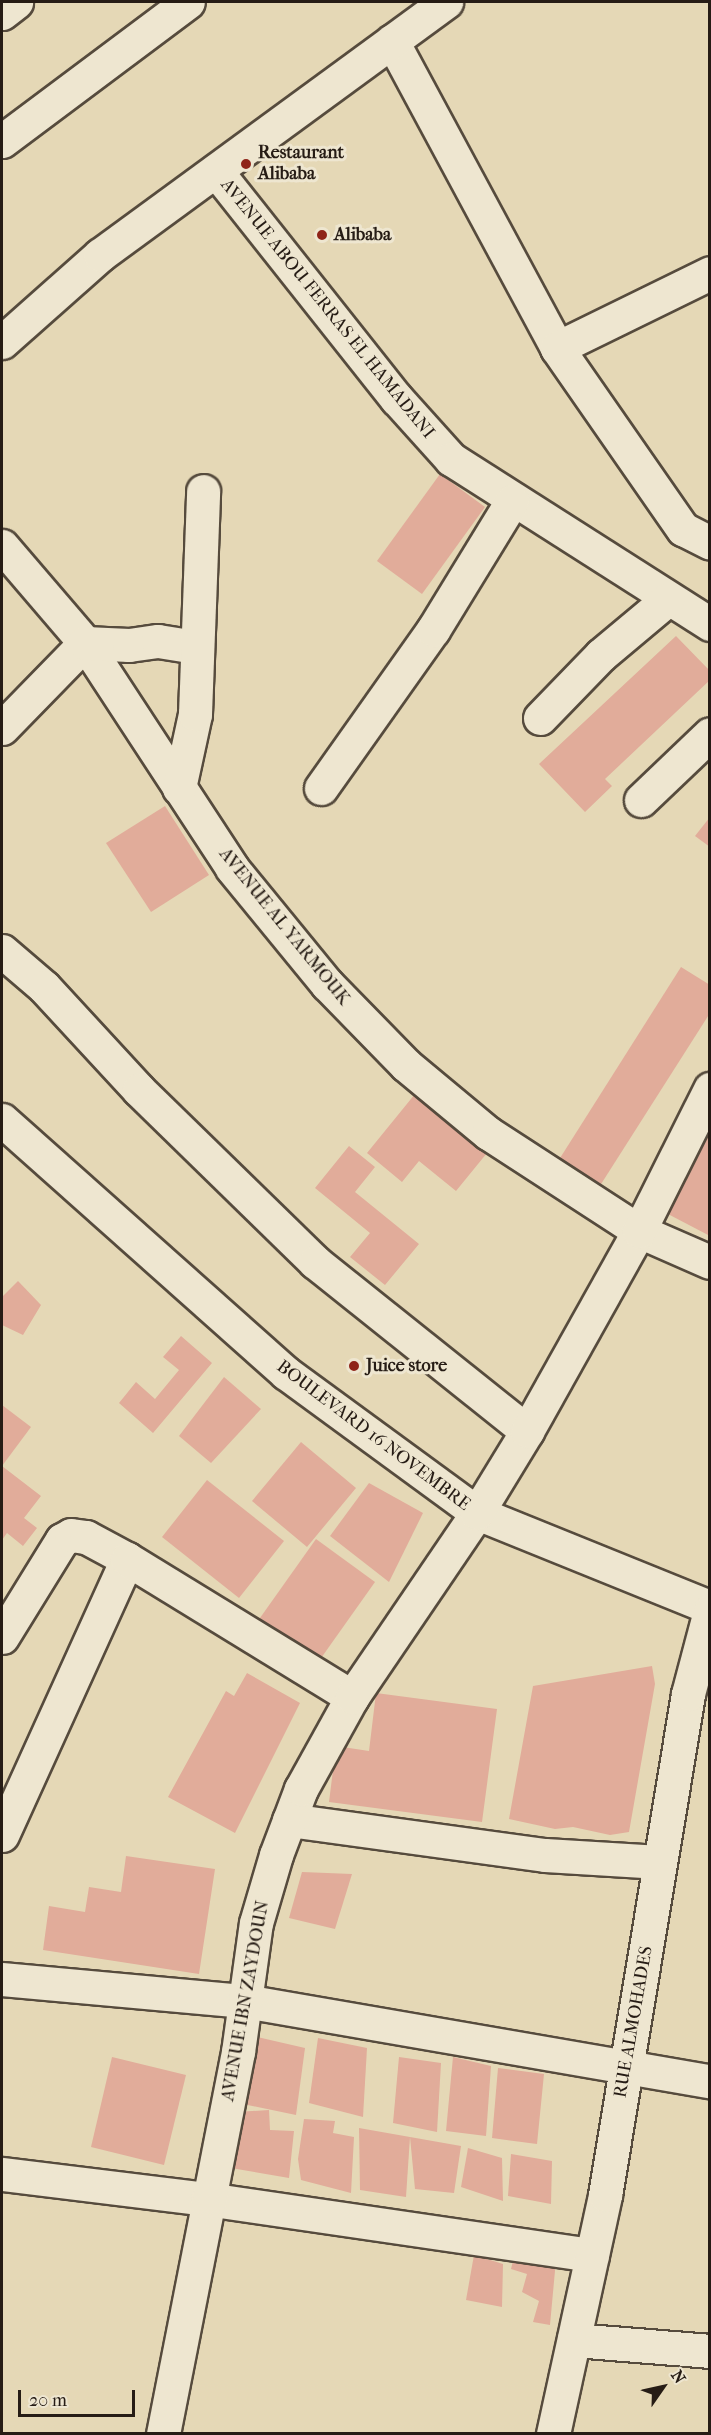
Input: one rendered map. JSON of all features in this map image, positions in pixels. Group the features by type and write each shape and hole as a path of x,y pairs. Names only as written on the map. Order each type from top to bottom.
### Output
{"street":[{"path":"2,13 16,2"},
{"path":"2,141 188,2"},
{"path":"2,342 100,255 446,2"},
{"path":"392,41 557,348 683,529 710,543"},
{"name":"AVENUE ABOU FERRAS EL HAMADANI","path":"216,171 397,399 451,459 512,501 710,624"},
{"path":"557,348 710,273"},
{"path":"179,788 195,714 203,491"},
{"path":"321,788 433,630 512,501"},
{"name":"AVENUE AL YARMOUK","path":"2,546 85,643 232,868 327,984 406,1065 488,1133 639,1231 710,1262"},
{"path":"540,718 601,655 668,599"},
{"path":"2,728 85,643 129,645 158,641 196,647"},
{"path":"641,800 710,734"},
{"path":"2,951 44,987 138,1090 315,1262 527,1431"},
{"name":"AVENUE IBN ZAYDOUN","path":"172,2432 207,2199 238,2052 256,1923 301,1789 352,1697 477,1513 527,1431 639,1231 710,1089"},
{"name":"BOULEVARD 16 NOVEMBRE","path":"2,1120 286,1373 477,1513 710,1609"},
{"path":"2,1637 62,1540 71,1535 86,1537 128,1559 352,1697"},
{"path":"2,1835 13,1781 128,1559"},
{"name":"RUE ALMOHADES","path":"553,2433 592,2255 626,2067 688,1694 710,1609"},
{"path":"289,1820 545,1855 660,1862"},
{"path":"2,1980 245,2001 710,2081"},
{"path":"2,2174 207,2199 592,2255"},
{"path":"574,2340 710,2350"}],"building":[{"path":"440,474 485,507 422,594 377,561"},
{"path":"676,636 710,671 710,680 605,779 612,786 585,812 539,764"},
{"path":"165,806 209,875 151,912 106,843"},
{"path":"710,817 710,847 695,836"},
{"path":"681,967 710,985 710,1013 596,1192 555,1166"},
{"path":"415,1094 487,1153 456,1191 419,1161 402,1182 367,1153"},
{"path":"710,1130 710,1236 666,1213"},
{"path":"349,1146 375,1167 355,1192 419,1244 385,1285 350,1257 370,1233 315,1188"},
{"path":"18,1281 41,1305 23,1335 2,1325 2,1297"},
{"path":"181,1336 212,1363 153,1433 119,1403 136,1382 155,1399 179,1370 163,1357"},
{"path":"224,1377 261,1409 211,1463 179,1436"},
{"path":"2,1405 31,1427 2,1466"},
{"path":"301,1442 356,1488 307,1547 252,1501"},
{"path":"2,1466 41,1496 24,1518 37,1528 23,1546 7,1533 2,1540"},
{"path":"207,1480 284,1541 239,1598 162,1537"},
{"path":"369,1483 423,1513 389,1582 330,1536"},
{"path":"316,1539 375,1582 314,1668 255,1625"},
{"path":"652,1666 655,1684 629,1832 610,1835 573,1827 555,1829 509,1819 533,1686"},
{"path":"247,1673 300,1703 235,1833 168,1797 226,1691 234,1696"},
{"path":"376,1693 497,1709 482,1822 329,1802 336,1746 369,1751"},
{"path":"126,1856 215,1869 199,1974 43,1950 49,1906 85,1912 89,1887 121,1892"},
{"path":"302,1872 352,1874 335,1929 289,1918"},
{"path":"249,2035 305,2048 296,2115 238,2103"},
{"path":"318,2038 367,2048 363,2117 309,2103"},
{"path":"112,2057 186,2075 164,2165 91,2147"},
{"path":"399,2057 441,2063 437,2132 393,2123"},
{"path":"453,2057 491,2066 486,2136 446,2131"},
{"path":"498,2068 544,2074 537,2144 492,2138"},
{"path":"269,2110 270,2130 294,2131 289,2178 225,2167 236,2112"},
{"path":"304,2119 335,2121 333,2133 354,2137 351,2193 301,2180 298,2159"},
{"path":"359,2128 410,2137 406,2197 360,2190"},
{"path":"410,2137 461,2146 454,2193 415,2189"},
{"path":"468,2148 502,2158 503,2201 461,2187"},
{"path":"511,2154 552,2161 551,2204 508,2196"},
{"path":"515,2253 556,2260 550,2325 533,2322 539,2301 522,2292 527,2274 511,2269"},
{"path":"474,2255 503,2264 502,2307 466,2300"}],"place":[{"name":"Restaurant Alibaba","path":"246,164"},
{"name":"Alibaba","path":"322,235"},
{"name":"Juice store","path":"354,1366"}]}
